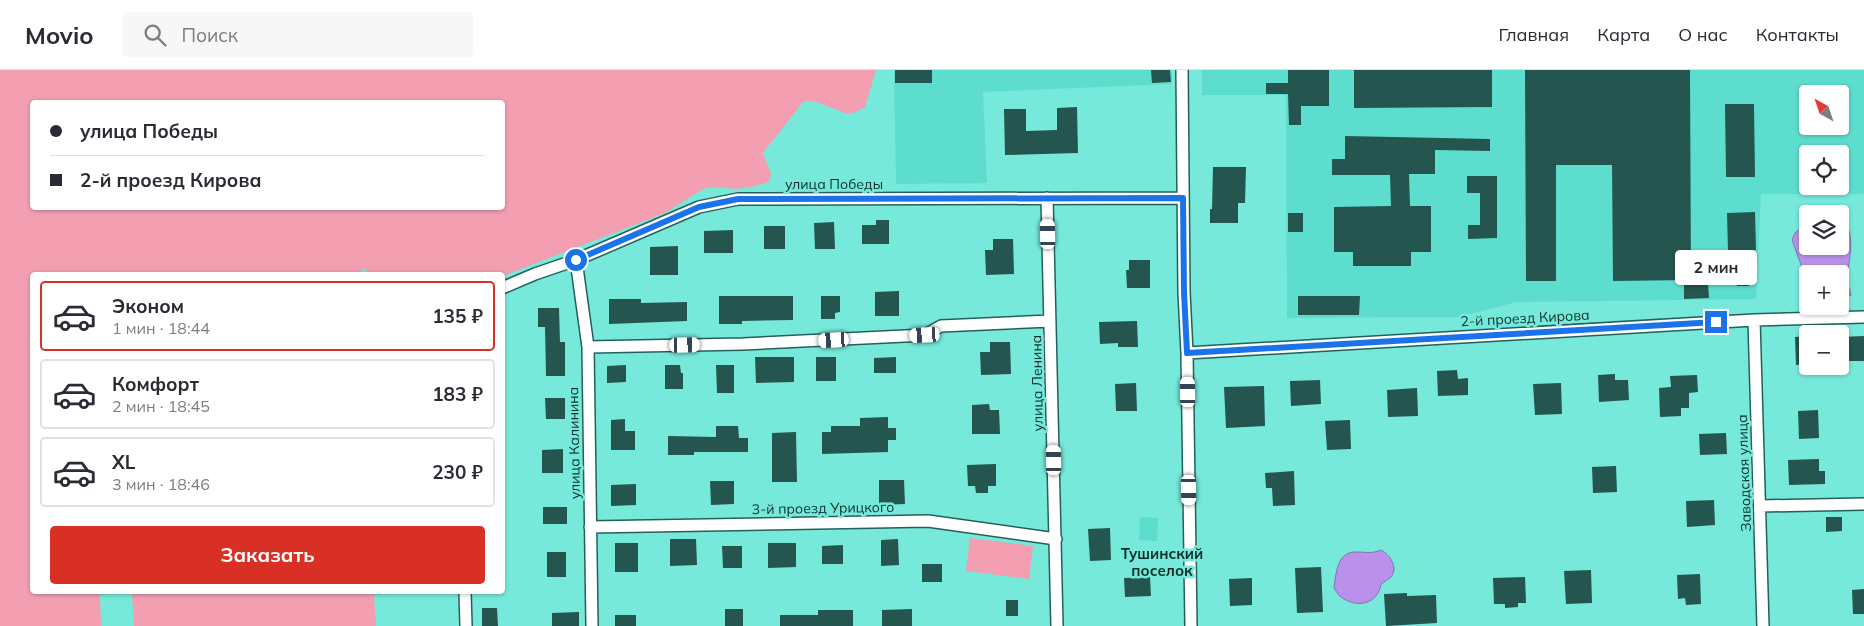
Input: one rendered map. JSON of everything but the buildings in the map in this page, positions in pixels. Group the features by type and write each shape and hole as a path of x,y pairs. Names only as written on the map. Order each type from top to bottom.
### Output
{"street":[{"path":"1182,70 1184,292 1187,353 1191,626"},
{"name":"улица Ленина","path":"1047,198 1057,626"},
{"name":"улица Победы","path":"505,287 576,260 699,207 738,199 1183,198"},
{"name":"улица Калинина","path":"576,260 588,347 592,626"},
{"name":"2-й проезд Кирова","path":"1187,353 1754,320 1864,316"},
{"name":"Заводская улица","path":"1754,320 1763,626"},
{"path":"588,347 743,344 925,335 940,326 1050,321"},
{"path":"1760,506 1864,504"},
{"name":"3-й проезд Урицкого","path":"590,527 928,521 1056,539"},
{"path":"465,594 466,626"}],"shaded area":[{"path":"0,70 876,70 865,107 853,113 845,113 814,101 803,102 763,153 771,174 769,182 737,189 715,187 703,189 665,213 505,275 505,272 368,272 364,268 359,272 30,272 30,594 100,594 101,626 0,626"},
{"path":"894,70 1172,70 1172,84 983,92 987,183 896,184"},
{"path":"1202,70 1864,70 1864,194 1849,194 1849,145 1799,145 1799,194 1761,194 1756,299 1516,302 1460,317 1287,318 1286,95 1202,95"},
{"path":"1799,230 1799,255 1849,255 1849,230 1851,246 1849,265 1801,265 1792,240"},
{"path":"1140,517 1158,518 1157,541 1139,540"},
{"path":"970,538 1033,546 1029,579 966,571"},
{"path":"1381,550 1390,558 1394,569 1391,577 1381,584 1376,596 1366,602 1354,603 1340,596 1334,588 1341,559 1350,553"},
{"path":"132,594 374,594 376,626 134,626"}],"district":[{"name":"Тушинский поселок","path":"1162,562"}],"route":[{"path":"576,260 699,207 738,199 1183,198 1187,353 1716,322"}]}
